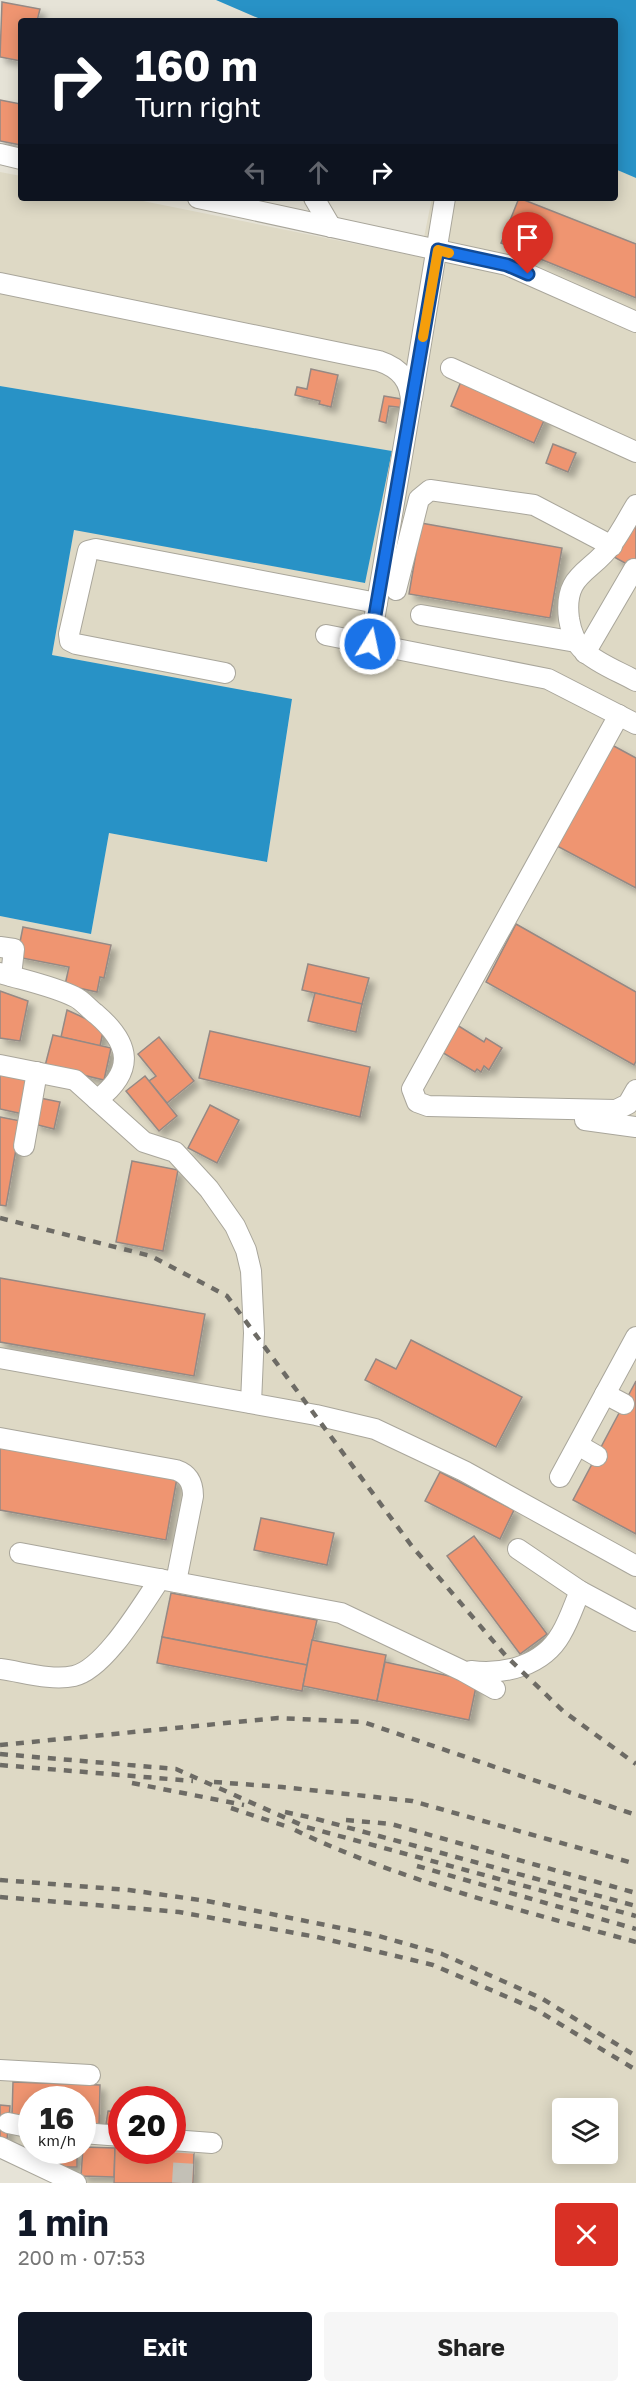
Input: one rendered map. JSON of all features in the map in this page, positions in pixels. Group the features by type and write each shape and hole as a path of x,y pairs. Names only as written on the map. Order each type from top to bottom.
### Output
{"lane":[{"path":"0,154 18,158"},
{"path":"212,201 507,265 636,322"},
{"path":"316,201 331,227"},
{"path":"370,644 445,201"},
{"path":"0,284 391,364 407,381 411,392 411,403"},
{"path":"451,369 633,444"},
{"path":"396,590 419,499 430,490 534,505 612,546"},
{"path":"581,647 570,628 568,594 574,581 612,546 636,505"},
{"path":"225,673 70,641 69,634 88,551 96,549 377,603"},
{"path":"581,647 634,568"},
{"path":"421,615 581,647 636,681"},
{"path":"326,635 548,679 627,720 413,1084 414,1098 422,1105 500,1109 616,1110 628,1104 636,1090"},
{"path":"0,946 14,949 5,975 76,997 109,1025 118,1036 123,1049 124,1063 120,1076 113,1088 97,1100"},
{"path":"0,1065 75,1080 144,1142 175,1152 209,1189 235,1226 246,1250 251,1271 254,1333 251,1403"},
{"path":"24,1146 37,1072"},
{"path":"500,1109 636,1127"},
{"path":"560,1477 635,1340"},
{"path":"0,1358 316,1415 375,1430 464,1471 636,1566"},
{"path":"605,1394 624,1404"},
{"path":"0,1438 176,1470 188,1476 193,1489 193,1496 168,1581 104,1657 91,1668 76,1676 59,1677 0,1669"},
{"path":"578,1445 597,1456"},
{"path":"518,1549 580,1591 636,1622"},
{"path":"20,1553 341,1613 463,1671 495,1689"},
{"path":"463,1671 502,1672 536,1659 561,1635 580,1591"},
{"path":"0,2070 90,2074"},
{"path":"8,2123 18,2125"},
{"path":"186,2144 212,2143"},
{"path":"0,2146 76,2183"}],"shaded area":[{"path":"618,170 636,178 636,2183 51,2183 19,2164 96,2164 96,2086 18,2086 18,2164 0,2153 0,916 91,934 109,833 267,862 292,700 52,655 74,529 364,583 391,451 0,386 0,172 18,175 18,201 143,201 420,257 431,201 618,201"}],"water":[{"path":"216,0 636,0 636,178 618,170 618,18 258,18"},
{"path":"0,386 392,451 365,583 74,530 52,655 292,699 267,862 109,833 91,934 0,916"}],"building":[{"path":"2,2 40,9 38,18 18,18 18,60 0,57"},
{"path":"0,100 18,103 18,144 0,141"},
{"path":"518,201 527,201 636,244 636,298 501,243"},
{"path":"311,369 338,375 331,407 319,404 320,401 295,395 297,387 307,389"},
{"path":"462,379 546,416 534,443 451,406"},
{"path":"384,396 408,400 406,408 389,406 386,423 379,421"},
{"path":"553,444 576,453 568,472 546,463"},
{"path":"636,519 636,569 614,557"},
{"path":"421,523 562,548 550,618 409,594"},
{"path":"612,745 636,758 636,888 557,846"},
{"path":"516,924 636,992 636,1061 634,1065 486,982"},
{"path":"23,927 111,945 104,978 100,977 97,992 65,985 69,967 17,957"},
{"path":"308,964 369,978 362,1004 302,990"},
{"path":"0,991 28,1001 20,1041 0,1038"},
{"path":"315,993 362,1004 356,1032 308,1021"},
{"path":"67,1010 104,1027 100,1046 61,1037"},
{"path":"457,1025 484,1042 486,1038 502,1048 489,1070 484,1066 481,1072 477,1069 475,1072 440,1051"},
{"path":"210,1031 370,1067 360,1117 199,1078"},
{"path":"53,1035 111,1048 104,1080 45,1066"},
{"path":"159,1037 194,1081 167,1103 149,1081 156,1076 138,1054"},
{"path":"0,1069 30,1075 23,1114 0,1109"},
{"path":"145,1076 177,1116 159,1131 126,1091"},
{"path":"40,1098 60,1102 54,1129 34,1124"},
{"path":"210,1105 239,1120 217,1163 188,1148"},
{"path":"0,1117 21,1121 6,1206 0,1205"},
{"path":"132,1161 178,1170 163,1251 116,1242"},
{"path":"0,1278 205,1314 194,1376 0,1342"},
{"path":"411,1340 522,1397 496,1447 365,1380 376,1359 396,1369"},
{"path":"636,1381 636,1534 573,1500"},
{"path":"0,1447 177,1478 166,1540 0,1510"},
{"path":"440,1472 514,1510 500,1539 425,1501"},
{"path":"261,1518 334,1533 327,1565 254,1550"},
{"path":"474,1536 547,1634 520,1654 447,1556"},
{"path":"171,1593 317,1620 307,1665 162,1637"},
{"path":"162,1637 307,1665 302,1691 157,1663"},
{"path":"312,1640 386,1655 377,1701 303,1686"},
{"path":"385,1662 477,1682 469,1720 377,1701"},
{"path":"13,2082 100,2085 99,2127 96,2127 96,2086 18,2086 18,2116 12,2116"},
{"path":"0,2105 10,2106 7,2140 0,2140"},
{"path":"96,2147 108,2148 108,2164 114,2164 114,2177 81,2176 82,2164 96,2164"},
{"path":"186,2151 194,2151 193,2183 114,2183 115,2164 186,2164"},
{"path":"60,2164 77,2164 77,2167 60,2167"}],"tunnel":[{"path":"182,2183 183,2164"}],"railway":[{"path":"0,1218 151,1256 227,1296 411,1545 506,1656 563,1711 636,1764"},
{"path":"0,1745 278,1718 363,1722 636,1815"},
{"path":"0,1754 176,1769 306,1827 636,1916"},
{"path":"0,1765 193,1781"},
{"path":"214,1782 412,1801 636,1864"},
{"path":"132,1783 244,1805"},
{"path":"231,1808 285,1826"},
{"path":"285,1812 636,1906"},
{"path":"346,1820 391,1824 636,1893"},
{"path":"295,1830 420,1880 636,1942"},
{"path":"417,1866 636,1929"},
{"path":"0,1880 129,1890 207,1901 375,1935 442,1954 541,1998 636,2056"},
{"path":"0,1897 179,1912 317,1937 433,1965 535,2009 636,2070"}],"slow traffic":[{"path":"423,337 438,250 449,253"}],"route":[{"path":"370,644 438,250 507,265 528,274"}]}
